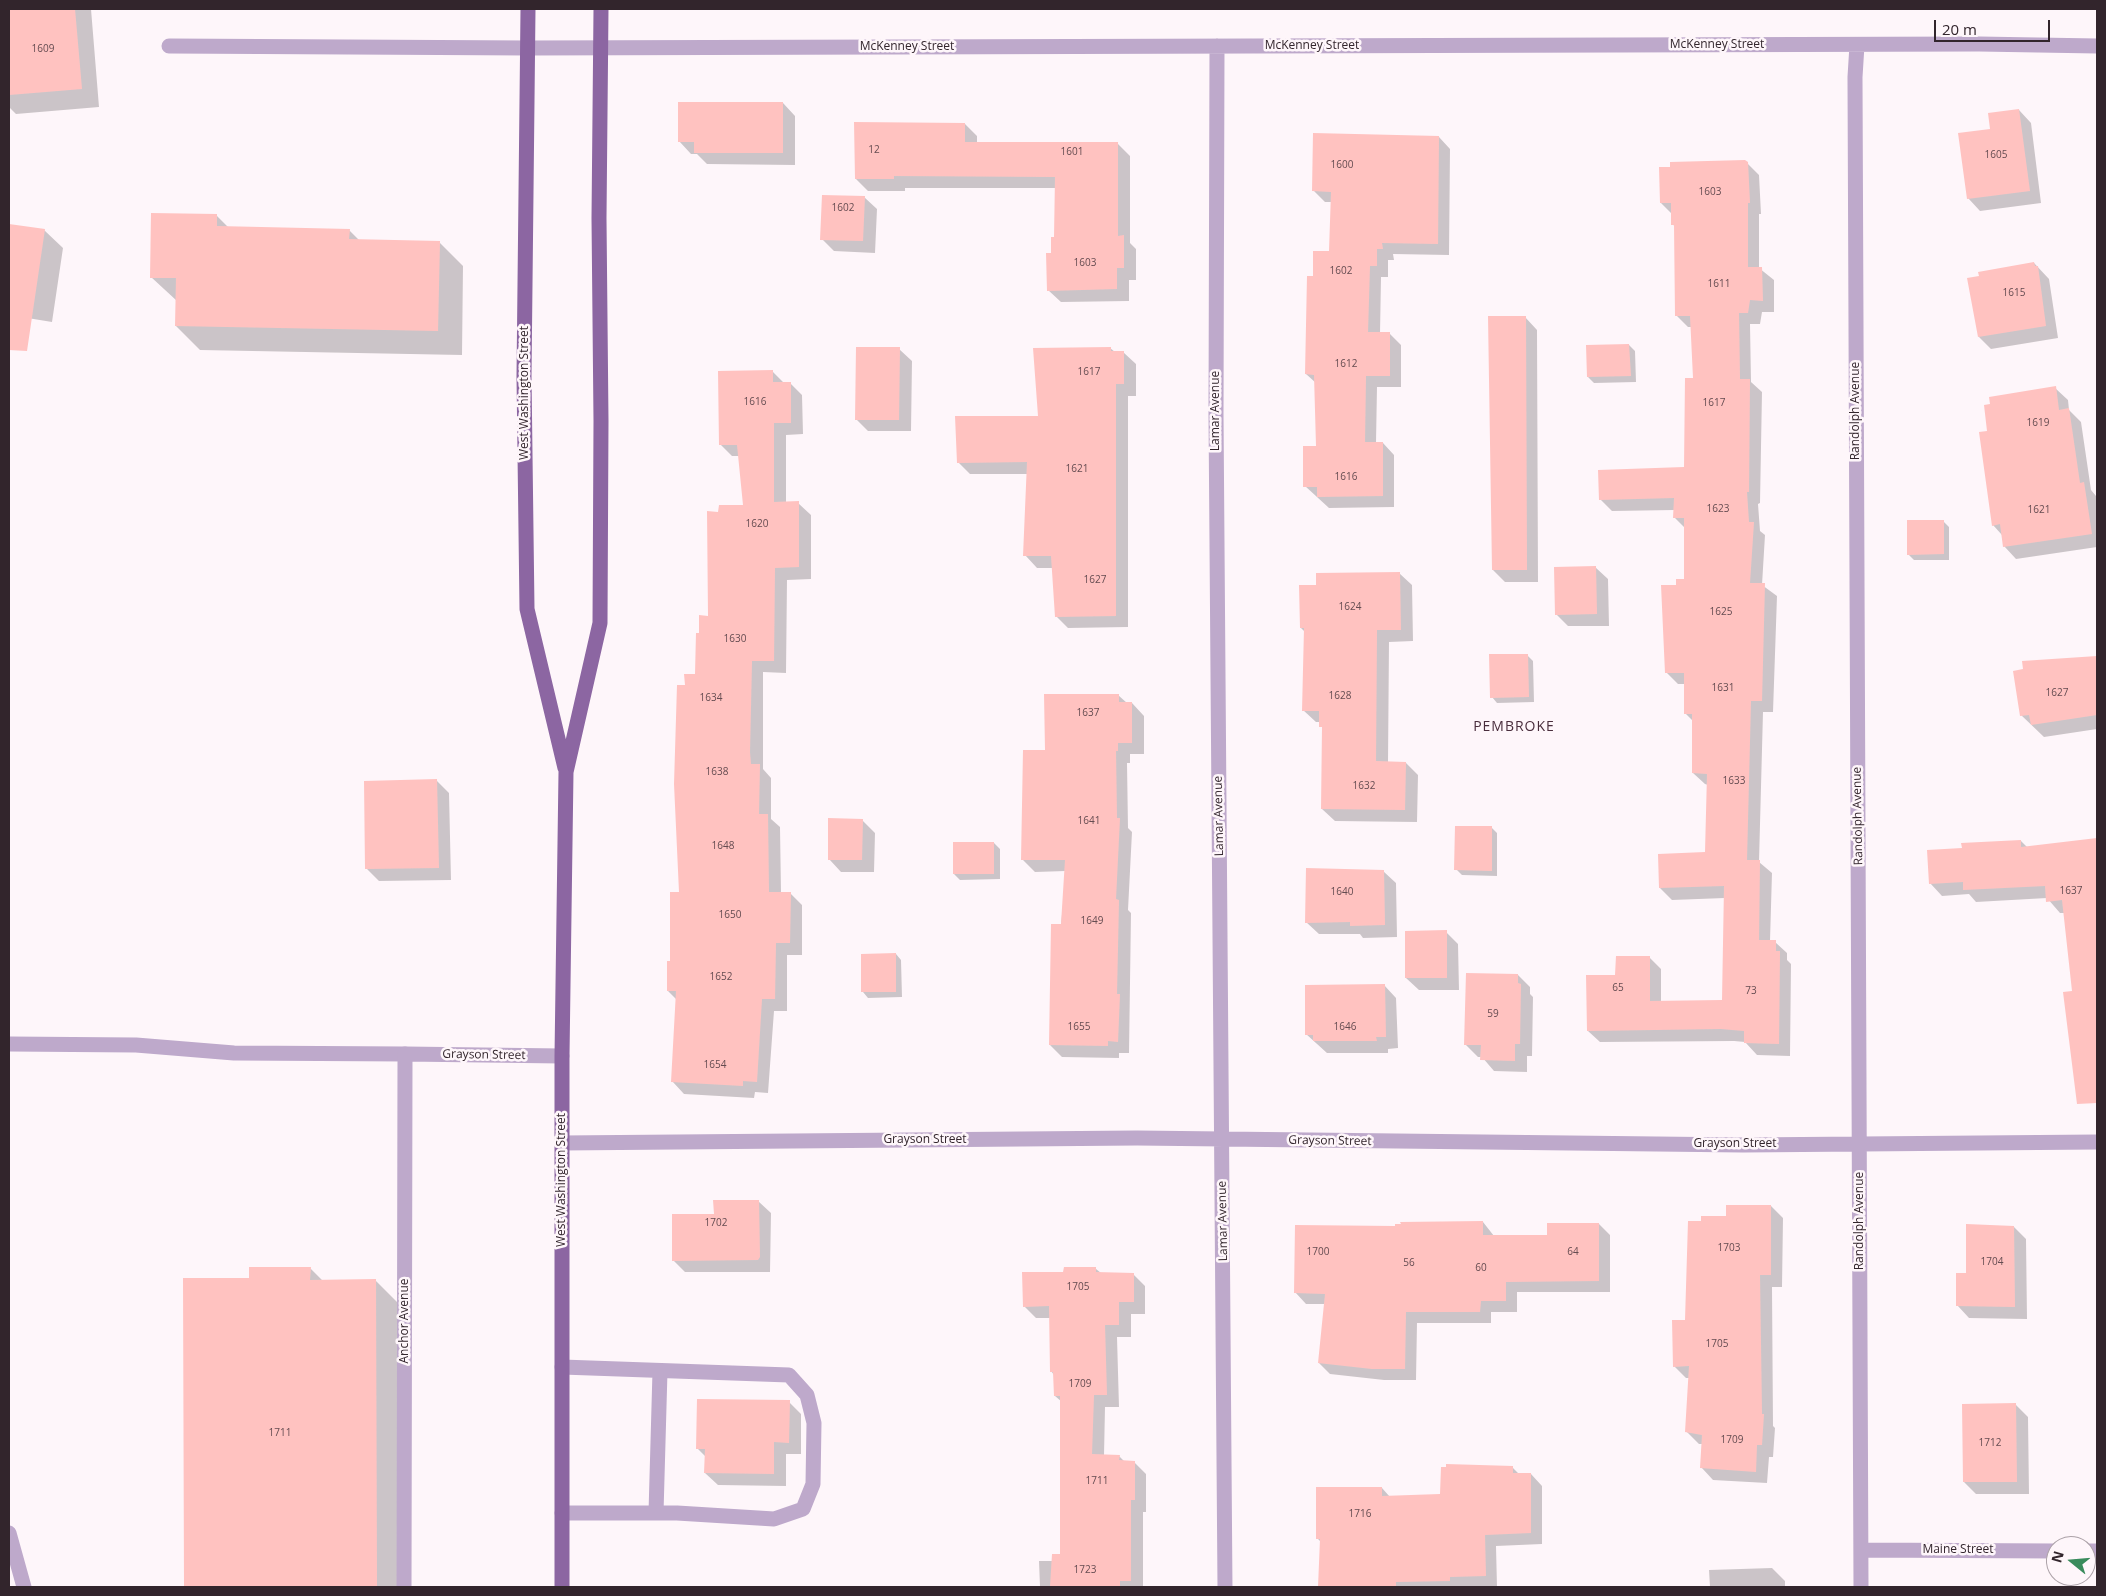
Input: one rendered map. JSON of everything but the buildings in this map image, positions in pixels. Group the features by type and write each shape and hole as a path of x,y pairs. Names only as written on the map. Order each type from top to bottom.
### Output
{"main road":[{"name":"West Washington Street","path":"528,9 524,376 527,609 566,772"},
{"name":"West Washington Street","path":"562,1587 562,1056 566,772 600,623 601,9"}],"street":[{"name":"Randolph Avenue","path":"1857,45 1855,117 1861,1587"},
{"name":"McKenney Street","path":"169,46 528,48 2097,46"},
{"name":"Lamar Avenue","path":"1217,46 1216,414 1225,1587"},
{"name":"Grayson Street","path":"9,1044 136,1045 234,1053 562,1056"},
{"name":"Anchor Avenue","path":"404,1587 406,1054"},
{"name":"Grayson Street","path":"562,1143 1222,1140 1734,1145 2097,1142"},
{"path":"562,1367 788,1375 807,1395 814,1423 813,1484 803,1509 774,1519 656,1513 562,1514"},
{"path":"656,1513 660,1371"},
{"path":"9,1533 24,1587"},
{"name":"Maine Street","path":"1861,1550 2046,1551"}],"district":[{"name":"PEMBROKE","path":"1514,727"}]}
